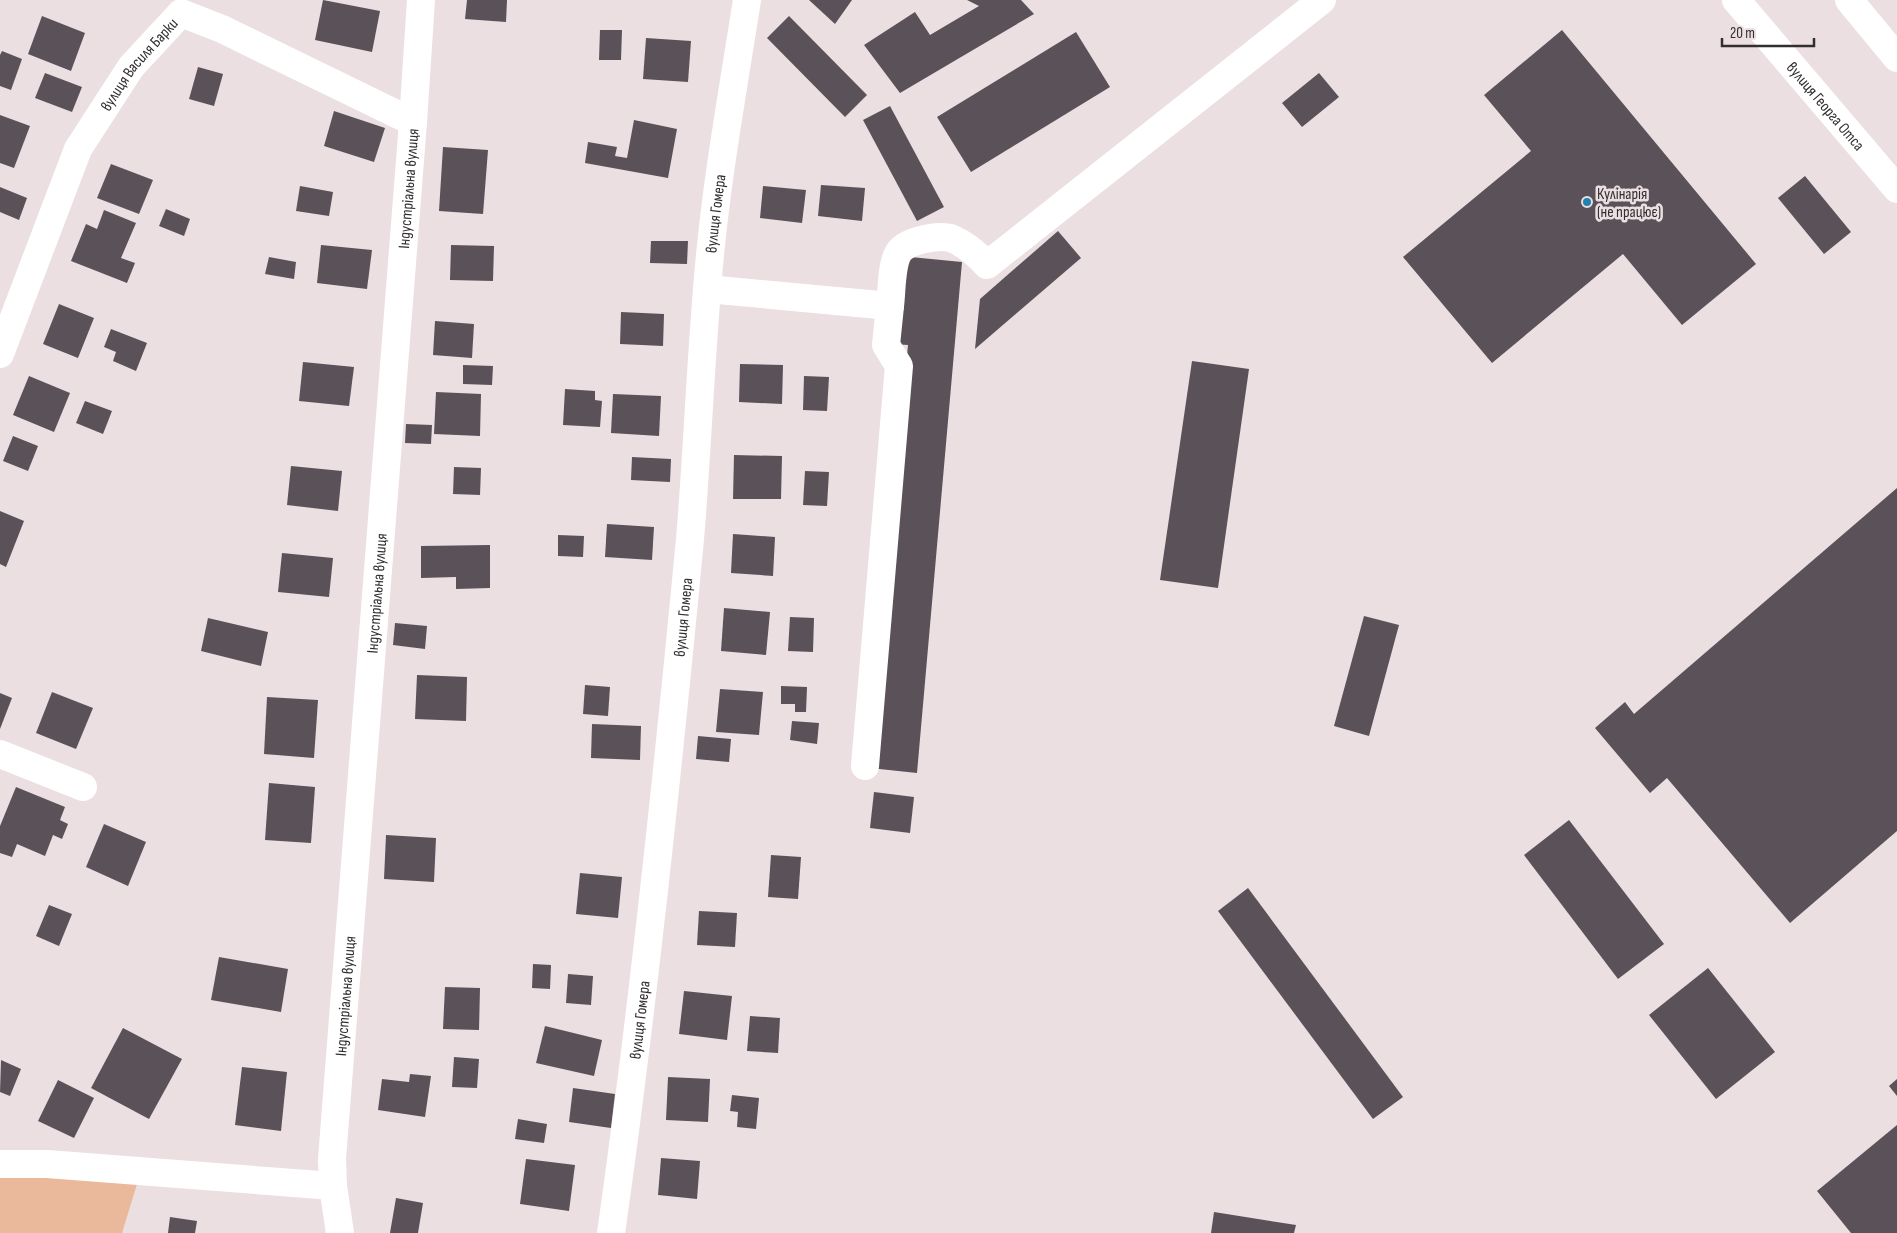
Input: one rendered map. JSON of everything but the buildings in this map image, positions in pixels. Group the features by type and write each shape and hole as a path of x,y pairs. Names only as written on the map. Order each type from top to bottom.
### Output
{"street":[{"name":"Індустріальна вулиця","path":"340,1233 333,1186 332,1159 421,0"},
{"name":"вулиця Гомера","path":"610,1233 630,1100 671,746 696,467 707,289 718,185 748,0"},
{"path":"865,766 899,366 886,345 894,268 899,252 911,242 928,238 952,238 973,250 988,264 1322,0"},
{"name":"вулиця Георга Отса","path":"1736,0 1897,189"},
{"path":"1848,0 1897,58"},
{"name":"вулиця Василя Барки","path":"0,354 78,149 130,67 177,7 413,122"},
{"path":"707,289 890,306"},
{"path":"0,754 83,787"},
{"path":"0,1164 47,1164 333,1186"}],"shaded area":[{"path":"0,1164 141,1171 122,1233 0,1233"}],"place":[{"name":"Кулінарія (не працює)","path":"1587,202"}]}
